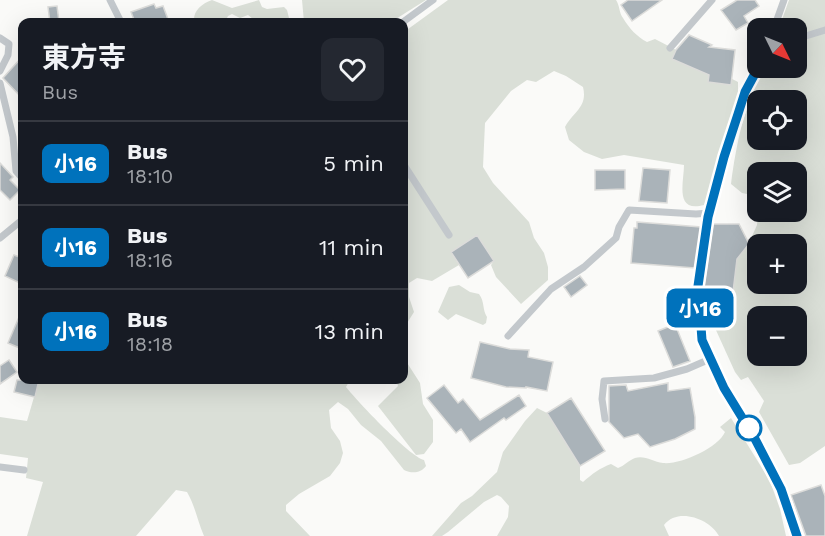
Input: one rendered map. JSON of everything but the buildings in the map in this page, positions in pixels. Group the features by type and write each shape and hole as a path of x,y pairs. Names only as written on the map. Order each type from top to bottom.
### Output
{"lane":[{"path":"110,0 120,18"},
{"path":"408,19 433,0"},
{"path":"670,48 712,0"},
{"path":"778,18 784,0"},
{"path":"807,36 825,30"},
{"path":"0,38 9,44 8,55 0,71"},
{"path":"753,78 742,103 724,157 709,213 698,286 702,340 724,388 754,437 781,489 797,536"},
{"path":"0,83 13,136 18,173"},
{"path":"408,171 449,235"},
{"path":"508,336 551,289 584,267 616,238 619,227 629,210 709,213"},
{"path":"0,238 18,223"},
{"path":"604,419 602,399 604,381 654,378 687,369 710,358"},
{"path":"0,467 24,470"}],"shaded area":[{"path":"212,0 232,8 259,0 262,7 267,9 284,7 289,18 252,18 248,15 240,18 232,14 227,18 194,18 198,8"},
{"path":"302,0 426,0 397,18 304,18"},
{"path":"448,0 616,0 622,16 640,38 647,42 655,39 738,82 738,96 704,205 688,205 684,200 682,187 684,165 624,155 602,159 584,152 569,140 565,127 582,104 583,87 554,71 536,82 527,80 511,91 485,123 483,167 493,183 529,222 534,238 544,253 548,267 548,280 521,304 496,277 491,265 494,261 477,235 451,252 459,265 432,281 417,278 409,283 409,297 414,312 408,322 408,29"},
{"path":"789,0 825,0 825,446 800,463 789,465 759,412 764,401 748,377 741,380 735,372 710,317 730,317 737,259 747,246 747,294 807,294 807,234 753,234 757,222 807,222 807,162 747,162 747,194 742,193 731,184 747,109 747,150 807,150 807,90 754,90 759,78 807,78 807,18 783,18"},
{"path":"459,285 481,297 487,317 483,325 456,314 448,320 438,312 449,287"},
{"path":"408,364 420,383 423,404 433,420 433,442 424,454 416,455 378,406 398,386 397,384 408,384"},
{"path":"38,384 348,384 346,387 372,416 407,449 424,460 426,466 416,472 404,470 381,441 338,402 329,410 331,428 340,441 343,453 340,463 330,476 299,494 286,505 286,511 310,536 204,536 187,492 176,490 136,536 27,536 43,482 26,478 28,458 0,454 0,417 27,421"},
{"path":"537,408 547,413 580,466 580,480 583,482 611,464 618,468 635,458 642,457 670,463 698,454 721,438 725,432 720,427 731,418 770,481 786,536 719,536 715,530 701,520 685,516 670,520 664,525 669,536 497,536 508,517 509,506 497,495 484,502 442,536 432,536 461,503 472,496 497,472 503,452"}],"bus line":[{"name":"小16","path":"753,78 745,92 724,157 708,217 698,286 702,340 724,388 754,437 781,489 797,536"}]}
